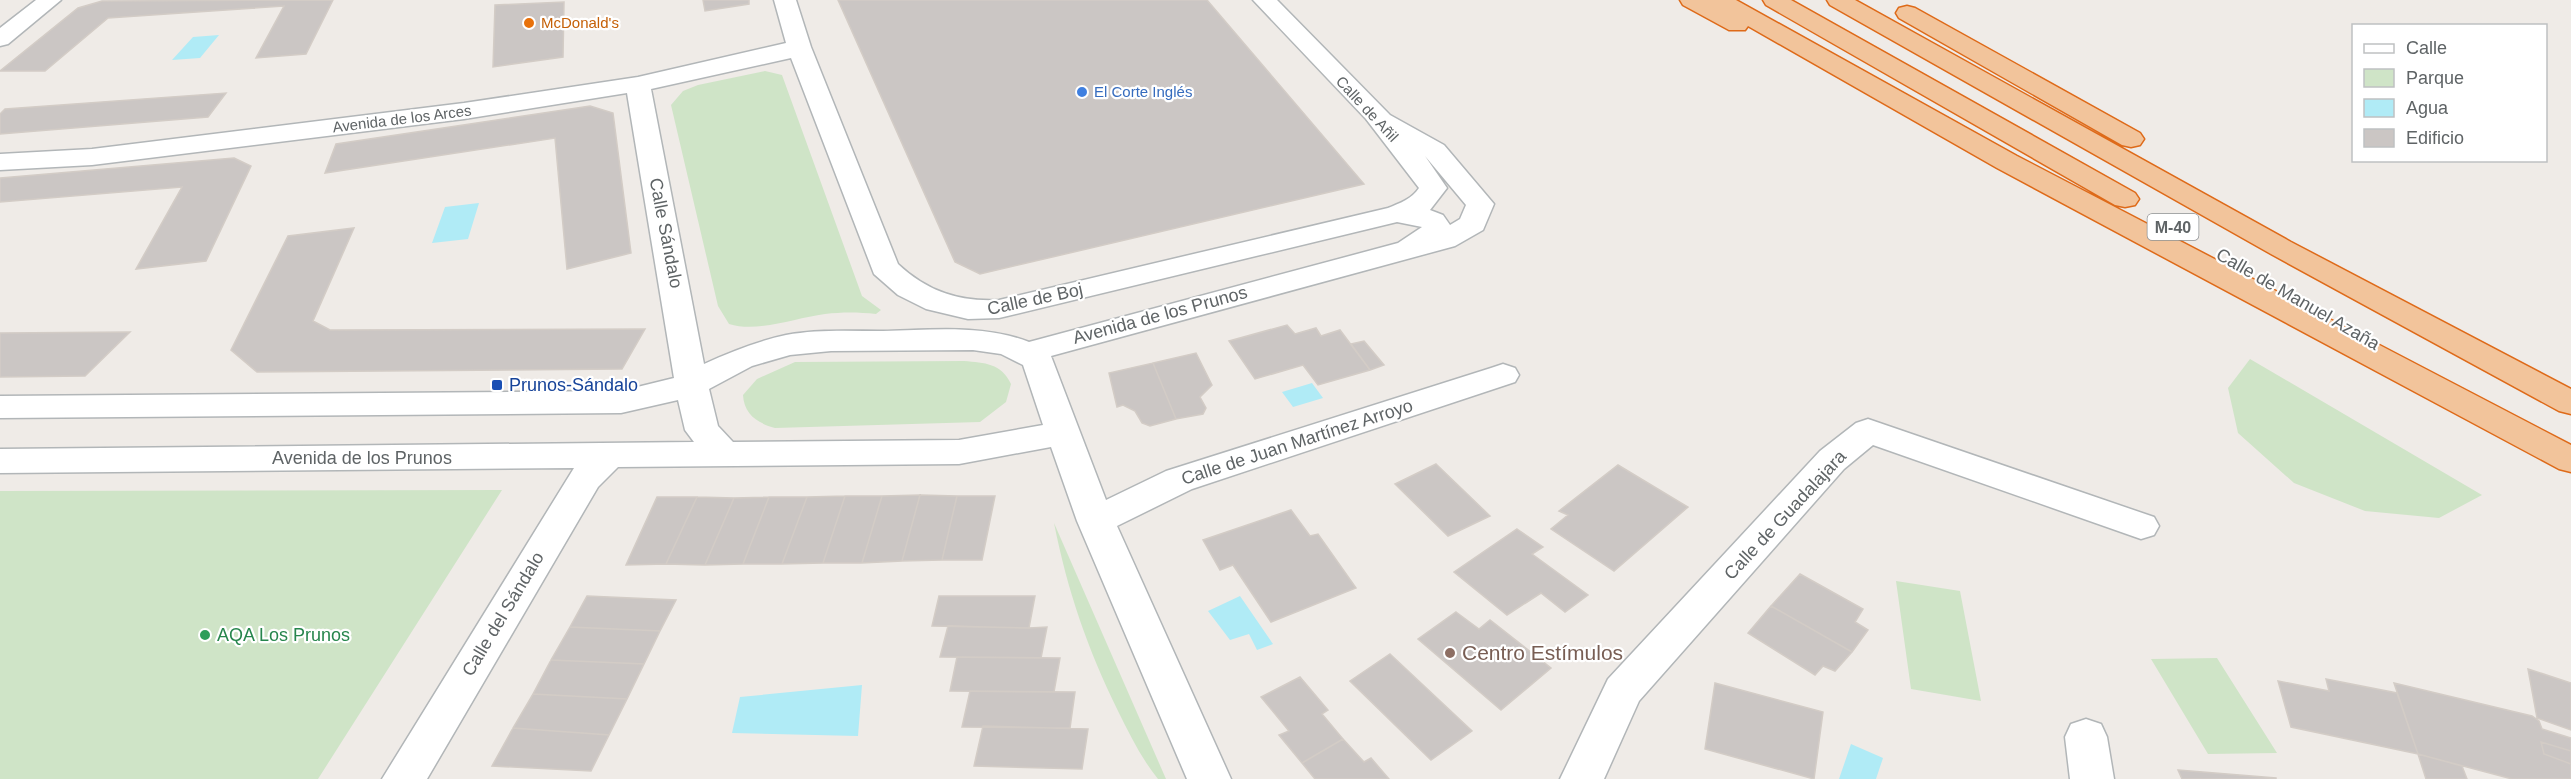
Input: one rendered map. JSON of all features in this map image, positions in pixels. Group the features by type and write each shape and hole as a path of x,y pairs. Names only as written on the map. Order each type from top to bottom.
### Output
{"highway":[{"path":"1691,0 2007,162 2571,460"},
{"path":"1719,0 2007,162"},
{"name":"Calle de Manuel Azaña","path":"1774,0 2571,455"},
{"name":"Calle de Manuel Azaña","path":"1838,0 2281,248 2571,403"},
{"path":"1883,0 2042,87 2571,389"}],"street":[{"path":"0,39 50,0"},
{"name":"Calle de Boj","path":"785,0 798,46 885,268 898,282 925,297 954,308 978,311 999,309 1397,214 1424,217 1433,221 1436,227 1431,236 1409,249"},
{"name":"Calle de Añil","path":"1264,0 1379,119 1422,170 1433,188 1421,206 1397,214"},
{"name":"Avenida de los Arces","path":"0,162 92,157 464,111 638,84 779,54 798,46"},
{"name":"Calle Sándalo","path":"638,84 693,383"},
{"name":"Avenida de los Prunos","path":"1030,354 1048,345 1445,240 1461,233 1473,224 1480,204 1435,151 1379,119"},
{"path":"0,407 621,402 641,399 693,383 741,359 788,345 831,341 974,340 1007,345 1030,354 1038,362 1061,434 1095,521 1209,779"},
{"name":"Calle de Juan Martínez Arroyo","path":"1095,521 1179,480 1503,375"},
{"path":"693,383 695,405 702,430 724,454"},
{"name":"Calle de Guadalajara","path":"1582,779 1623,691 1832,460 1868,431 2141,526"},
{"name":"Avenida de los Prunos","path":"0,461 959,452 1061,434"},
{"name":"Calle del Sándalo","path":"404,779 570,501 594,467 610,456"},
{"path":"2086,737 2092,779"}],"green space":[{"path":"765,71 782,75 862,296 881,310 876,314 831,313 752,327 729,324 718,306 671,105 683,91 698,85"},
{"path":"2250,359 2482,495 2439,518 2365,511 2294,483 2238,433 2228,388"},
{"path":"964,361 992,365 1007,377 1011,384 1006,402 980,422 775,428 753,417 744,402 743,395 757,379 795,362"},
{"name":"AQA Los Prunos","path":"502,490 318,779 0,779 0,491"},
{"path":"1054,523 1166,779 1158,779 1146,763 1131,738 1107,687 1072,596"},
{"path":"1896,581 1960,591 1981,701 1911,689"},
{"path":"2217,658 2277,753 2208,754 2151,659"}],"water":[{"path":"219,35 200,58 172,60 193,37"},
{"path":"479,203 468,239 432,243 445,207"},
{"path":"1312,383 1323,398 1293,407 1282,392"},
{"path":"1240,596 1273,644 1257,650 1249,634 1230,640 1208,611"},
{"path":"862,685 858,736 732,733 740,697"},
{"path":"1851,744 1883,758 1876,779 1839,779"}],"building":[{"path":"333,0 306,54 256,58 284,6 108,18 45,71 0,71 78,8 102,1"},
{"path":"703,0 749,0 749,4 705,11"},
{"name":"El Corte Inglés","path":"838,0 1207,0 1364,184 980,274 955,262"},
{"name":"McDonald's","path":"564,2 563,57 493,67 495,5"},
{"path":"226,93 208,117 0,134 0,114 5,109"},
{"path":"590,106 613,113 631,253 567,269 555,138 325,173 336,144"},
{"path":"234,158 251,166 206,261 136,269 182,187 0,202 0,178"},
{"path":"354,228 313,321 330,330 645,329 622,369 257,372 231,350 288,236"},
{"path":"1287,325 1295,334 1316,328 1321,336 1340,330 1370,370 1318,385 1303,365 1255,379 1229,341"},
{"path":"130,332 85,376 0,377 0,333"},
{"path":"1364,341 1384,365 1370,370 1351,344"},
{"path":"1196,353 1212,385 1200,397 1206,408 1203,414 1176,419 1153,363"},
{"path":"1153,363 1176,419 1150,426 1142,423 1135,411 1123,405 1117,407 1109,373"},
{"path":"1436,464 1490,516 1448,536 1395,484"},
{"path":"1618,465 1688,507 1614,571 1551,529 1568,515 1559,511"},
{"path":"920,495 957,496 942,560 902,561"},
{"path":"920,495 902,561 862,563 882,496"},
{"path":"845,496 823,563 782,564 807,497"},
{"path":"845,496 882,496 862,563 823,563"},
{"path":"957,496 995,496 982,560 942,560"},
{"path":"657,497 697,497 666,564 626,565"},
{"path":"697,497 734,498 705,565 666,564"},
{"path":"769,497 743,564 705,565 734,498"},
{"path":"769,497 807,497 782,564 743,564"},
{"path":"1291,510 1310,536 1318,534 1356,588 1271,622 1233,565 1220,570 1203,540"},
{"path":"1517,529 1543,547 1532,554 1588,595 1565,612 1541,593 1507,615 1454,572"},
{"path":"1800,574 1863,609 1855,622 1868,630 1852,652 1771,606"},
{"path":"587,596 676,600 660,631 570,627"},
{"path":"939,596 1035,596 1029,628 932,626"},
{"path":"1771,606 1852,652 1835,671 1823,666 1815,675 1748,633"},
{"path":"1456,612 1479,629 1490,620 1551,668 1501,710 1418,639"},
{"path":"948,626 1047,627 1041,658 940,657"},
{"path":"570,627 660,631 644,664 551,660"},
{"path":"1390,654 1472,731 1431,760 1350,681"},
{"path":"957,657 1060,658 1054,692 950,691"},
{"path":"551,660 644,664 627,699 533,694"},
{"path":"2528,669 2571,683 2571,730 2537,718"},
{"path":"1300,677 1328,710 1322,714 1343,739 1302,763 1279,735 1289,731 1261,697"},
{"path":"2326,679 2397,693 2418,754 2291,727 2278,681 2329,691"},
{"path":"1715,683 1823,712 1814,779 1705,749"},
{"path":"2394,683 2532,716 2539,721 2542,729 2571,738 2571,751 2541,742 2544,754 2571,764 2571,779 2512,779 2418,754"},
{"path":"970,691 1075,692 1070,728 962,727"},
{"path":"533,694 627,699 609,735 513,728"},
{"path":"983,726 1088,729 1082,769 974,766"},
{"path":"513,728 609,735 591,771 492,766"},
{"path":"1343,739 1364,762 1371,758 1389,779 1315,779 1302,763"},
{"path":"2541,742 2571,751 2571,764 2544,754"},
{"path":"2418,754 2462,766 2467,779 2426,779"},
{"path":"2178,770 2276,778 2276,779 2182,779"}],"place":[{"name":"McDonald's","path":"529,23"},
{"name":"El Corte Inglés","path":"1082,92"},
{"name":"Prunos-Sándalo","path":"497,385"},
{"name":"AQA Los Prunos","path":"205,635"},
{"name":"Centro Estímulos","path":"1450,653"}]}
